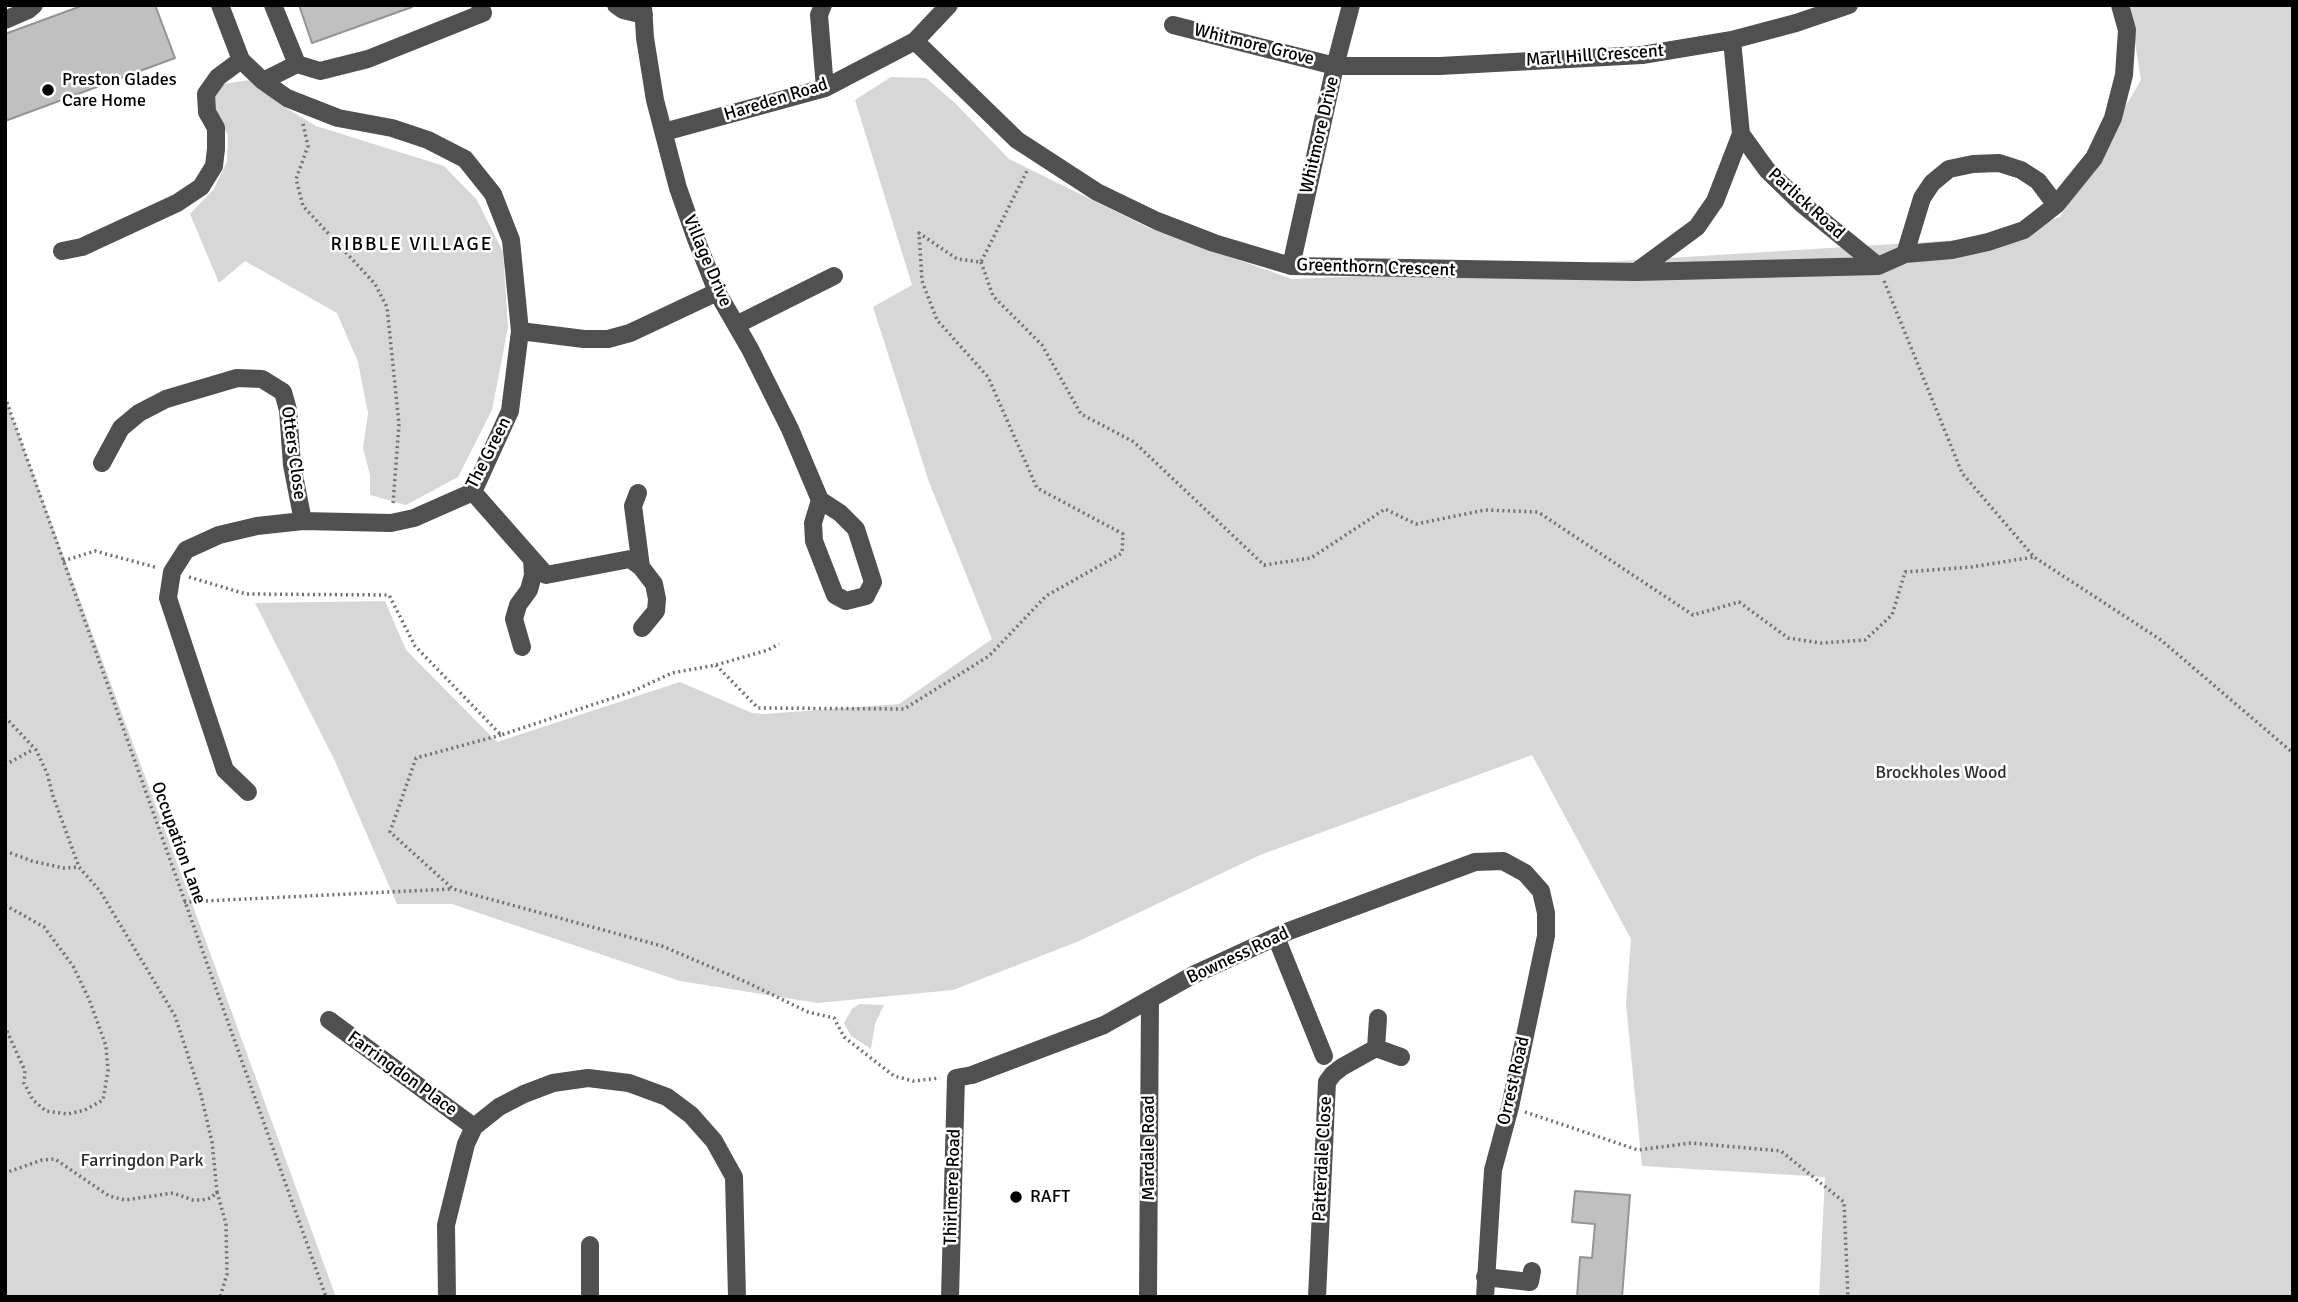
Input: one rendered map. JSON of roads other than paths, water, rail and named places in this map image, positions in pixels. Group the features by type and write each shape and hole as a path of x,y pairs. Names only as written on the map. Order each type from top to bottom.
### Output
{"street":[{"path":"5,20 34,5"},
{"name":"The Green","path":"220,5 242,60 263,81 287,98 338,118 392,128 428,140 465,159 493,194 511,240 520,331 510,411 473,492 414,518 391,523 303,521 257,526 219,535 186,550 172,572 168,598 225,770 248,792"},
{"path":"273,5 297,64"},
{"path":"263,81 297,64 320,71 368,59 483,13 480,5"},
{"path":"616,5 623,10 643,10"},
{"path":"823,5 820,15 825,88"},
{"name":"Hareden Road","path":"664,132 825,88 915,40 949,5"},
{"name":"Whitmore Drive","path":"1291,266 1351,5"},
{"name":"Marl Hill Crescent","path":"1335,66 1440,66 1642,55 1732,40 1849,5"},
{"name":"Greenthorn Crescent","path":"915,40 1017,140 1097,192 1157,221 1214,243 1291,266 1636,272 1878,267 1905,254 1952,250 2024,230 2056,205 2094,158 2113,118 2124,75 2127,30 2120,5"},
{"name":"Village Drive","path":"643,10 655,100 678,188 717,292 790,429 820,500"},
{"name":"Whitmore Grove","path":"1173,24 1335,66"},
{"path":"1636,272 1697,227 1715,201 1741,134 1732,40"},
{"path":"62,251 82,247 177,203 201,187 214,166 216,149 216,128 207,112 206,94 218,77 242,60"},
{"name":"Parlick Road","path":"1741,134 1767,170 1802,204 1878,267"},
{"path":"1905,254 1922,198 1932,183 1949,169 1973,164 1999,163 2021,170 2038,181 2056,205"},
{"path":"736,325 834,276"},
{"path":"520,331 584,339 608,339 630,333 717,292"},
{"name":"Otters Close","path":"102,463 121,428 139,413 166,399 237,379 262,379 283,392 288,410 292,465 303,521"},
{"path":"473,492 546,575 630,559 641,567 654,583 657,599 656,611 642,628"},
{"path":"638,493 633,506 640,541 641,567"},
{"path":"820,500 840,513 856,529 873,582 866,596 846,601 835,596 814,541 813,523 820,500"},
{"path":"522,647 514,619 518,605 529,590 533,575 532,560"},
{"name":"Bowness Road","path":"956,1078 972,1075 1104,1025 1194,975 1276,937 1475,862 1503,861 1525,873"},
{"name":"Orrest Road","path":"1485,1297 1493,1170 1510,1107 1546,936 1546,913 1541,891 1525,873"},
{"path":"1276,937 1324,1056"},
{"name":"Mardale Road","path":"1147,1297 1150,999"},
{"path":"1378,1018 1376,1048 1401,1057"},
{"name":"Farringdon Place","path":"329,1020 474,1127"},
{"name":"Patterdale Close","path":"1317,1297 1327,1082 1333,1074 1376,1048"},
{"path":"447,1297 446,1225 466,1144 474,1127 499,1107 553,1083 588,1078 629,1083 667,1097 691,1115 714,1141 734,1177 737,1297"},
{"name":"Thirlmere Road","path":"950,1297 956,1078"},
{"path":"590,1245 590,1297"},
{"path":"1485,1277 1530,1284"}],"place":[{"name":"Preston Glades Care Home","path":"48,90"},
{"name":"RAFT","path":"1016,1197"}],"district":[{"name":"RIBBLE VILLAGE","path":"412,245"}],"park label":[{"name":"Brockholes Wood","path":"1941,773"},
{"name":"Farringdon Park","path":"142,1161"}]}
